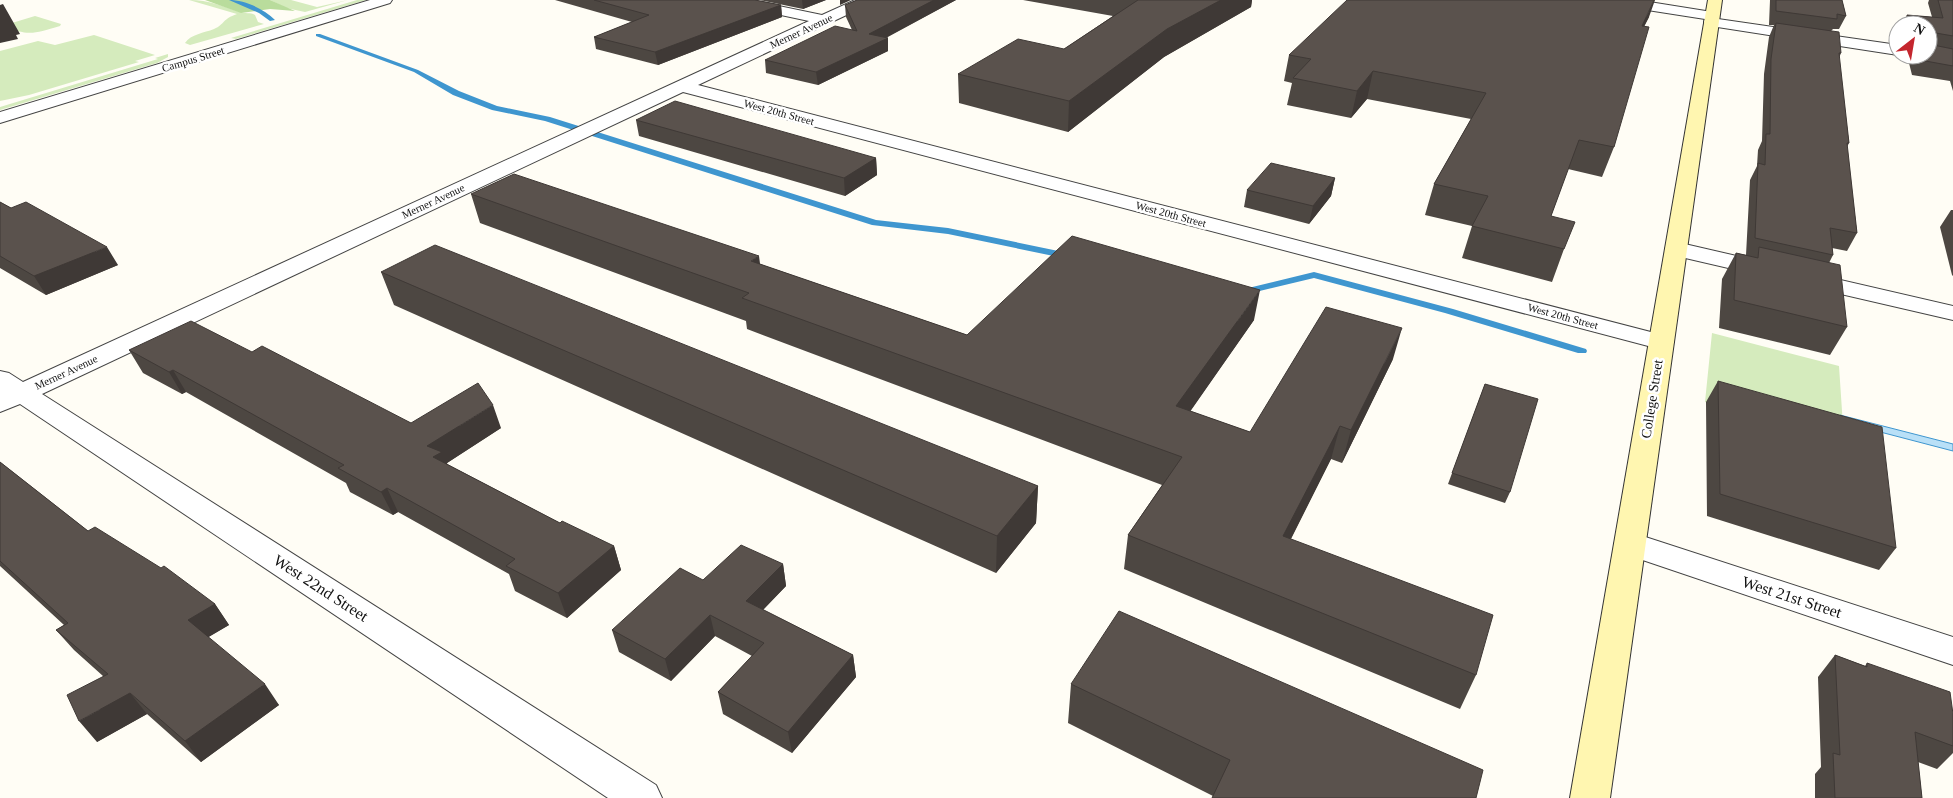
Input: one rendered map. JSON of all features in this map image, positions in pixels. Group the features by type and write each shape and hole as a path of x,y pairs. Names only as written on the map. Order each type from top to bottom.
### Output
{"street":[{"name":"Campus Street","path":"0,118 385,0"},
{"path":"730,0 823,20"},
{"name":"Merner Avenue","path":"7,392 581,133 867,0"},
{"path":"1609,0 1713,12 1888,48"},
{"name":"College Street","path":"1590,798 1713,12"},
{"name":"West 20th Street","path":"681,86 1661,342"},
{"path":"1676,249 1953,313"},
{"name":"West 22nd Street","path":"7,392 642,798"},
{"name":"West 21st Street","path":"1630,544 1953,651"}],"green space":[{"path":"189,0 209,2 242,13 253,14 258,22 264,24 190,45 185,43 198,34 214,29 237,14"},
{"path":"205,0 270,0 295,11 270,9 241,13"},
{"path":"270,0 291,0 317,7 348,0 305,12 286,8"},
{"path":"357,0 366,0 236,39 231,38"},
{"path":"35,16 61,24 51,29 31,33 2,26"},
{"path":"94,35 155,55 135,61 139,62 29,95 0,101 0,51 38,41 55,45"},
{"path":"168,54 168,57 157,63 0,110 0,107 158,59 155,58"},
{"path":"1712,333 1839,366 1844,441 1705,402"}],"water":[{"path":"1840,415 1953,444 1953,451 1842,422"}],"building":[{"path":"594,0 755,0 781,5 655,52 594,37 649,15"},
{"path":"857,0 934,0 869,34 888,38 816,72 765,60 835,26 857,31 845,5"},
{"path":"1138,0 1221,0 1167,29 1069,101 958,74 1018,39 1064,49"},
{"path":"1347,0 1654,0 1642,26 1649,27 1614,147 1579,140 1551,216 1575,222 1564,249 1472,226 1488,196 1434,184 1486,93 1373,71 1357,91 1293,78 1311,59 1289,55"},
{"path":"1776,0 1842,0 1846,16 1837,14 1837,19 1776,11"},
{"path":"1938,0 1953,0 1953,36 1938,33 1938,18 1943,18"},
{"path":"1776,23 1839,32 1841,53 1839,53 1849,143 1847,143 1857,233 1830,228 1833,255 1755,238 1758,163 1765,165 1766,134 1770,134 1771,59"},
{"path":"1938,46 1953,49 1953,66 1938,63"},
{"path":"675,101 876,158 844,178 636,120"},
{"path":"1271,163 1335,178 1313,206 1247,190"},
{"path":"514,174 759,256 751,261 967,335 1072,236 1260,290 1176,406 1250,432 1326,307 1402,328 1351,430 1340,426 1283,536 1493,615 1476,675 1128,535 1182,457 742,298 749,293 471,194"},
{"path":"0,202 11,208 26,202 107,247 34,276 0,256"},
{"path":"435,245 1038,486 997,536 381,272"},
{"path":"1759,247 1840,265 1847,327 1734,300 1736,253 1758,258"},
{"path":"191,321 252,352 262,346 411,423 478,383 493,405 427,446 442,452 433,457 560,523 562,521 614,546 558,593 506,566 515,559 387,488 381,492 338,468 344,465 173,370 169,372 129,350"},
{"path":"1718,381 1882,427 1896,548 1720,494"},
{"path":"1485,384 1538,399 1510,492 1452,473"},
{"path":"0,462 88,531 95,527 161,568 164,566 215,604 188,620 265,684 185,741 130,693 79,721 67,695 108,674 56,630 68,623 0,561"},
{"path":"741,545 783,564 746,601 853,655 788,732 718,692 764,643 710,615 665,659 612,630 680,568 703,580"},
{"path":"1119,611 1483,770 1476,798 1212,798 1230,760 1071,684"},
{"path":"1835,655 1867,667 1867,663 1950,692 1953,714 1953,746 1915,732 1922,798 1835,798 1833,753 1840,755"}],"waterway":[{"path":"232,0 261,12 272,20"},
{"path":"318,35 416,71 456,93 495,108 547,119 875,223 948,231 1068,256"},
{"path":"1243,292 1314,275 1449,311 1582,351"}]}
